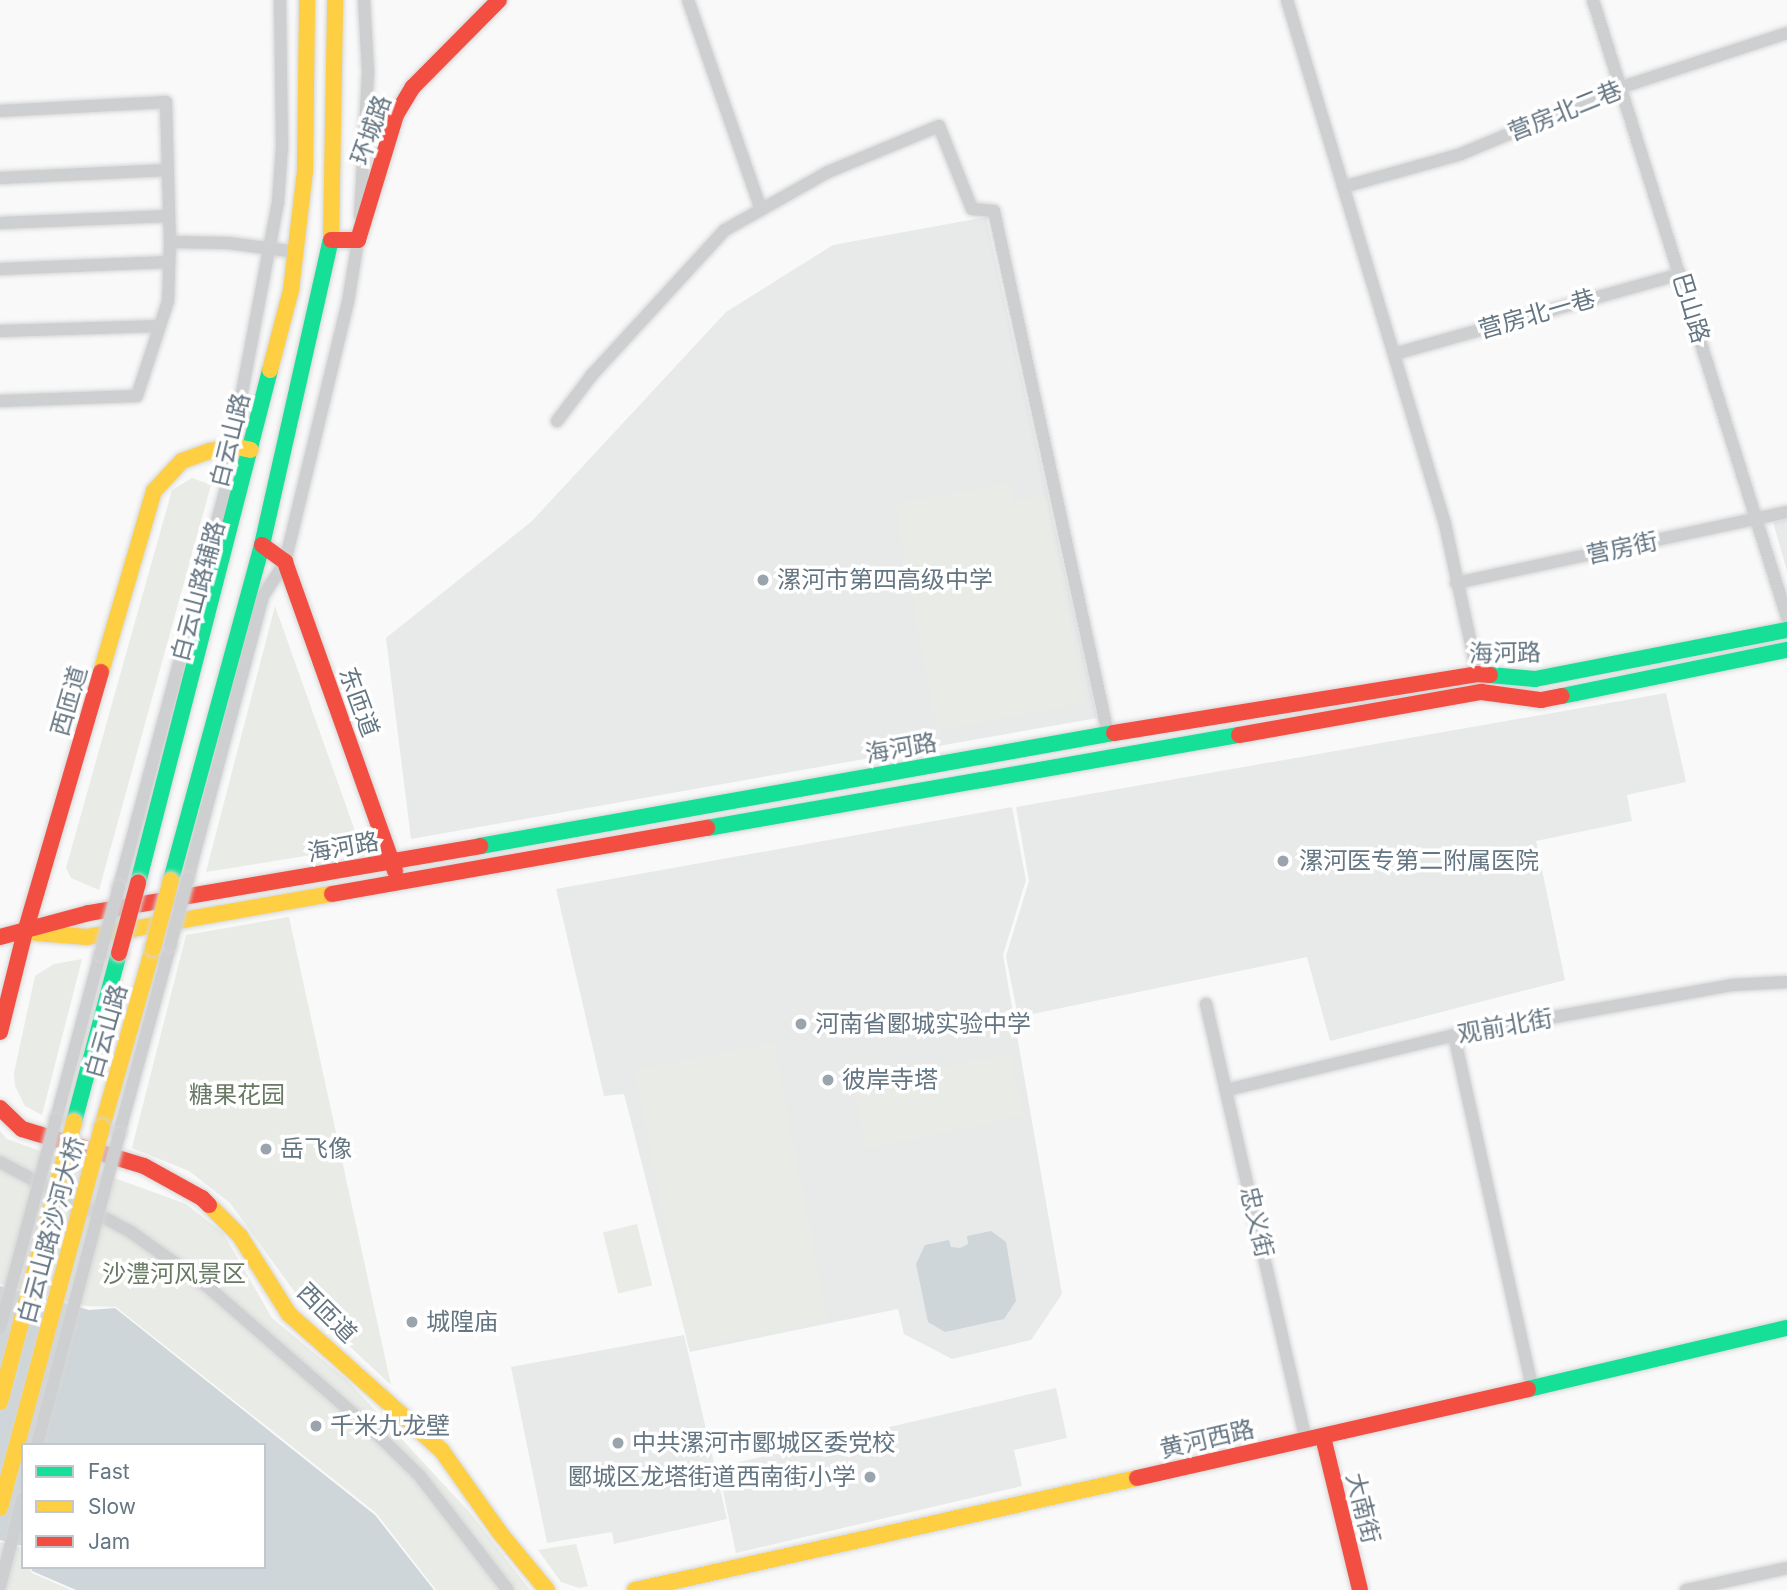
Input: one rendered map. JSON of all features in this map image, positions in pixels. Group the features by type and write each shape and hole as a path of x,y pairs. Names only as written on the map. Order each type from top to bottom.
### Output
{"main road":[{"name":"白云山路","path":"74,1122 138,883 244,448 291,290 305,171 307,0"},
{"path":"285,562 262,545 331,240 335,135 335,0"},
{"name":"环城路","path":"358,240 401,105 412,87 499,0"},
{"path":"331,240 358,240"},
{"name":"西匝道","path":"0,1032 25,932 154,491 182,461 211,451 244,448"},
{"name":"白云山路","path":"102,1126 262,545"},
{"name":"东匝道","path":"285,562 400,884"},
{"name":"海河路","path":"0,937 89,913 392,862 1108,734 1477,674 1535,679 1787,630"},
{"name":"海河路","path":"25,932 87,937 400,884 1112,754 1481,692 1541,700 1787,650"},
{"name":"西匝道","path":"0,1108 22,1129 144,1166 202,1198 240,1236 289,1314 442,1451 500,1534 547,1590"},
{"name":"白云山路沙河大桥","path":"0,1402 74,1122"},
{"name":"白云山路沙河大桥","path":"0,1508 102,1126"},
{"name":"黄河西路","path":"635,1590 1306,1441 1787,1328"},
{"name":"大南街","path":"1323,1437 1360,1590"}],"street":[{"name":"白云山路辅路","path":"56,1119 244,448 240,403 278,202 282,146 280,0"},
{"path":"285,562 348,302 358,240 368,71 364,0"},
{"path":"688,0 761,210"},
{"path":"1287,0 1445,524 1481,692"},
{"name":"巴山路","path":"1593,0 1787,617"},
{"name":"营房北二巷","path":"1343,187 1461,154 1622,87 1787,33"},
{"path":"0,111 166,102 170,242 168,300 137,396 0,401"},
{"path":"557,421 591,376 725,230 828,172 939,125 972,209 994,211 1108,734"},
{"path":"0,178 168,170"},
{"path":"0,223 169,216"},
{"path":"170,242 228,243 296,252"},
{"path":"0,269 169,262"},
{"name":"营房北一巷","path":"1394,354 1681,274"},
{"path":"0,331 160,326"},
{"name":"营房街","path":"1456,583 1787,512"},
{"name":"白云山路沙河大桥","path":"38,1443 263,596 285,562"},
{"name":"观前北街","path":"1227,1090 1454,1035 1731,985 1787,982"},
{"name":"忠义街","path":"1206,1004 1306,1441"},
{"path":"1454,1035 1532,1386"},
{"name":"白云山路沙河大桥","path":"0,1328 56,1119"},
{"path":"0,1162 131,1232 207,1286 380,1437 419,1475 508,1590"},
{"path":"0,1586 21,1505"},
{"path":"1686,1590 1787,1568"}],"shaded area":[{"name":"漯河市第四高级中学","path":"986,217 1097,718 411,839 386,638 532,521 726,312 833,245"},
{"path":"1787,519 1787,571 1773,522"},
{"name":"漯河医专第二附属医院","path":"1666,693 1686,782 1627,795 1632,821 1536,841 1565,980 1330,1041 1307,957 1018,1017 1006,956 1029,881 1016,807"},
{"name":"河南省郾城实验中学","path":"1012,807 1026,880 1003,955 1062,1294 1031,1340 952,1359 904,1334 898,1309 690,1352 624,1094 604,1096 556,889"},
{"path":"991,1231 1006,1242 1016,1301 1004,1319 945,1332 928,1322 916,1264 925,1245 949,1240 951,1247 960,1248 968,1244 967,1236"},
{"path":"0,1286 89,1310 115,1308 375,1515 434,1590 76,1590 32,1571 266,1569 266,1443 21,1443 21,1545 0,1540"},
{"name":"中共漯河市郾城区委党校","path":"684,1335 727,1519 614,1544 612,1532 547,1543 511,1367"},
{"name":"郾城区龙塔街道西南街小学","path":"1056,1388 1067,1438 1014,1450 1022,1486 736,1553 718,1467"}],"green space":[{"path":"192,478 211,485 99,890 71,878 66,868 172,490"},
{"path":"1010,483 1013,501 1045,495 1085,703 937,731 895,504"},
{"path":"275,606 355,831 350,844 342,850 206,872"},
{"name":"糖果花园","path":"289,917 391,1385 302,1302 230,1203 189,1171 132,1148 186,935"},
{"path":"82,959 42,1115 25,1106 15,1086 14,1073 35,976 54,964"},
{"path":"774,1043 828,1321 689,1348 635,1070"},
{"path":"1010,1053 1023,1116 867,1149 853,1086"},
{"name":"沙澧河风景区","path":"0,1131 7,1139 186,1204 223,1233 272,1318 347,1380 472,1515 530,1590 436,1590 376,1513 116,1307 87,1306 0,1284"},
{"path":"637,1224 652,1285 618,1294 603,1232"},
{"path":"0,1542 21,1548 21,1569 30,1569 32,1573 71,1590 0,1590"},
{"path":"576,1544 588,1586 579,1588 561,1582 538,1550"}],"traffic: fast":[{"path":"171,880 262,545 331,239"},
{"path":"138,883 270,370"},
{"path":"1490,675 1535,679 1787,630"},
{"path":"1562,696 1787,650"},
{"path":"480,846 1114,733"},
{"path":"707,828 1239,735"},
{"path":"74,1122 119,953"},
{"path":"1528,1389 1787,1328"}],"traffic: slow":[{"path":"270,370 291,290 305,171 307,0"},
{"path":"331,239 335,0"},
{"path":"101,672 154,491 182,461 210,451 237,447 251,450"},
{"path":"153,948 171,880"},
{"path":"36,933 87,937 332,894"},
{"path":"102,1127 153,948"},
{"path":"0,1402 74,1122"},
{"path":"0,1508 102,1127"},
{"path":"209,1205 240,1236 289,1314 442,1451 500,1533 547,1590"},
{"path":"635,1590 1137,1478"}],"traffic: jam":[{"path":"331,240 358,240 396,115 413,87 499,0"},
{"path":"262,545 285,562 395,871"},
{"path":"0,1032 25,932 101,672"},
{"path":"1114,733 1477,674 1490,675"},
{"path":"1239,735 1481,692 1541,700 1562,696"},
{"path":"332,894 707,828"},
{"path":"0,937 89,913 480,846"},
{"path":"119,953 138,883"},
{"path":"0,1108 22,1129 144,1166 202,1198 209,1205"},
{"path":"1137,1478 1528,1389"},
{"path":"1323,1437 1360,1590"}],"place":[{"name":"漯河市第四高级中学","path":"763,580"},
{"name":"漯河医专第二附属医院","path":"1283,861"},
{"name":"河南省郾城实验中学","path":"801,1024"},
{"name":"彼岸寺塔","path":"828,1080"},
{"name":"岳飞像","path":"266,1149"},
{"name":"城隍庙","path":"412,1322"},
{"name":"千米九龙壁","path":"316,1426"},
{"name":"中共漯河市郾城区委党校","path":"618,1443"},
{"name":"郾城区龙塔街道西南街小学","path":"870,1477"}]}
